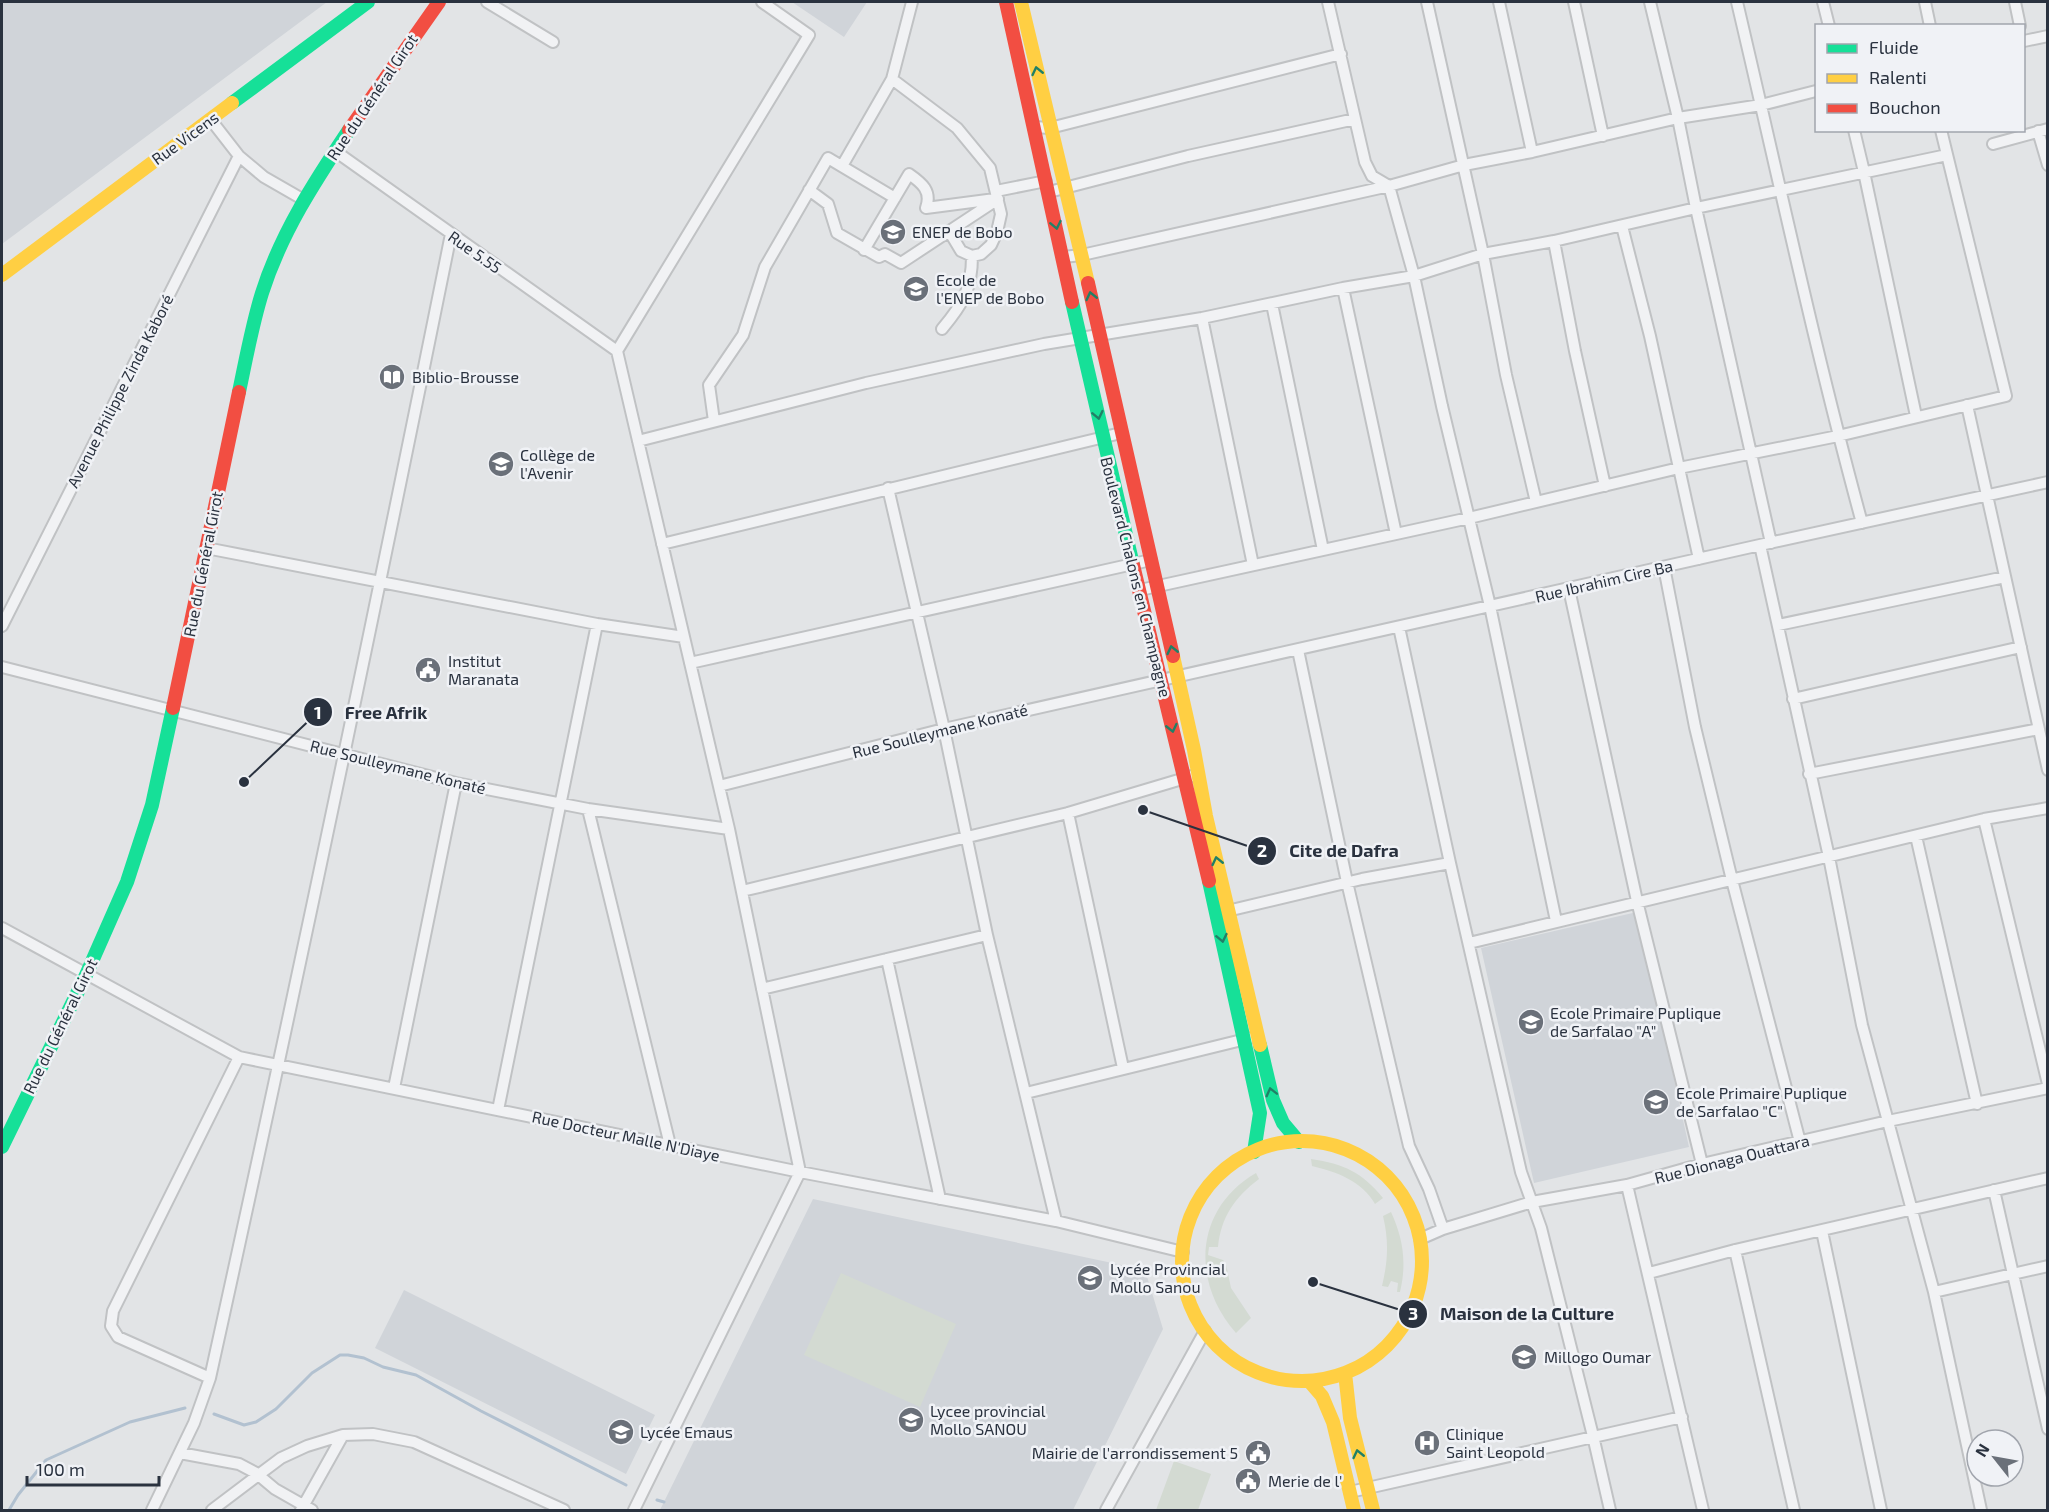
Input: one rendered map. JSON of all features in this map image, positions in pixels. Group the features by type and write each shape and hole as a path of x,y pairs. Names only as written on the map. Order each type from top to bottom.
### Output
{"main road":[{"name":"Rue Vicens","path":"2,275 368,2"},
{"name":"Rue du Général Girot","path":"2,1147 86,975 127,882 152,805 262,289 273,260 304,200 335,151 439,2"},
{"name":"Boulevard Chalons en Champagne","path":"1005,2 1103,439 1184,778 1222,912 1251,1037 1277,1112 1299,1142"},
{"name":"Boulevard Chalons en Champagne","path":"1021,2 1082,255 1178,676 1199,774 1222,912"},
{"name":"Boulevard Chalons en Champagne","path":"1251,1037 1260,1113 1254,1152"},
{"path":"1299,1142 1318,1143 1347,1150 1365,1159 1394,1184 1406,1200 1414,1218 1420,1239 1422,1266 1419,1284 1406,1320 1396,1336 1368,1361 1345,1373 1310,1381 1276,1378 1249,1369 1225,1353 1205,1331 1188,1296 1184,1277 1183,1252 1189,1224 1204,1194 1226,1170 1254,1152 1280,1144 1299,1142"},
{"path":"1345,1373 1350,1418 1372,1510"},
{"path":"1310,1381 1328,1408 1337,1436 1354,1510"}],"street":[{"path":"487,2 553,42"},
{"path":"634,1510 800,1172 729,829 617,351 809,35 762,2"},
{"path":"842,166 892,79 912,2"},
{"path":"1328,2 1365,162 1372,176 1389,186 1414,276 1442,406 1490,606 1556,921"},
{"path":"1426,2 1484,254 1506,375 1536,502"},
{"path":"1499,2 1532,152"},
{"path":"1574,2 1603,136"},
{"path":"1650,2 1678,118 1751,453 1778,626 1829,857 1862,1025 1934,1292 1981,1510"},
{"path":"1737,2 1782,190 1806,307 1862,523"},
{"path":"1823,2 1828,24"},
{"path":"1924,2 1930,24"},
{"path":"2015,2 2020,24"},
{"path":"2025,40 2048,36"},
{"path":"1034,127 1050,128 1341,54"},
{"path":"892,79 957,128 990,168 1001,214 991,245 981,254 972,256 961,251 949,231"},
{"path":"1063,257 1082,255 1389,186 1464,165 1532,152 1678,118 1761,105 1815,91"},
{"path":"864,250 909,174 924,183 929,200 926,208 1048,186 1065,189 1188,156 1355,119"},
{"path":"211,120 239,156 264,177 304,200"},
{"path":"1993,144 2043,130 2048,165"},
{"path":"1854,132 1916,416"},
{"path":"1140,590 1469,518 1679,468 1838,436 2006,396 1941,132"},
{"name":"Rue 5.55","path":"335,151 617,351"},
{"path":"638,441 866,383 1081,337 1202,318 1343,288 1414,276 1484,254 1554,241 1696,208 1947,155"},
{"name":"Avenue Philippe Zinda Kaboré","path":"2,626 239,156"},
{"path":"714,421 709,385 744,336 765,267 828,158 895,198"},
{"path":"809,190 828,204 837,233 864,250 879,257 885,254 901,263 997,195"},
{"path":"1623,226 1699,559"},
{"path":"152,1510 194,1423 210,1378 279,1067 451,234"},
{"path":"1554,241 1575,351 1605,486"},
{"path":"942,329 958,310 967,294 972,273 972,256"},
{"path":"1343,288 1396,534"},
{"path":"1272,304 1323,550"},
{"path":"1202,318 1252,565"},
{"path":"1967,405 2048,770"},
{"path":"662,544 1121,433"},
{"name":"Rue Ibrahim Cire Ba","path":"1161,680 2048,483"},
{"path":"888,488 944,729 987,936 1056,1221"},
{"path":"206,548 597,624 684,637"},
{"path":"690,663 1151,560"},
{"path":"1664,567 1695,727 1800,1142"},
{"path":"1778,626 2005,576"},
{"path":"1569,589 1637,901 1702,1164"},
{"path":"498,1110 597,624"},
{"path":"1399,627 1521,1172 1541,1228 1610,1510"},
{"path":"1793,699 2021,648"},
{"path":"1298,650 1347,882 1409,1146 1429,1189 1443,1229"},
{"name":"Rue Soulleymane Konaté","path":"2,667 456,783 561,805 729,829"},
{"name":"Rue Soulleymane Konaté","path":"718,786 944,729 1161,680"},
{"path":"1809,774 2039,729"},
{"path":"742,891 1068,813 1199,774"},
{"path":"394,1088 456,783"},
{"path":"1469,943 1984,819 2048,808"},
{"path":"588,809 670,1145"},
{"path":"1068,813 1123,1068"},
{"path":"1984,819 2048,1086"},
{"path":"1916,836 1977,1104"},
{"path":"1222,912 1347,882 1450,863"},
{"name":"Rue Docteur Malle N'Diaye","path":"2,928 238,1057 800,1172 1056,1221 1183,1252"},
{"path":"762,989 987,936"},
{"path":"888,959 939,1199"},
{"path":"1026,1093 1251,1037"},
{"path":"210,1378 118,1337 111,1326 113,1311 238,1057"},
{"name":"Rue Dionaga Ouattara","path":"1420,1239 1443,1229 1532,1202 1627,1185 1702,1164 1888,1121 1977,1104 2048,1086"},
{"path":"1649,1273 1735,1250 2048,1178"},
{"path":"1627,1185 1703,1510"},
{"path":"1994,1190 2048,1429"},
{"path":"1822,1231 1881,1510"},
{"path":"1735,1250 1794,1510"},
{"path":"1934,1292 2048,1266"},
{"path":"1106,1510 1205,1331"},
{"path":"1350,1492 1682,1417"},
{"path":"212,1510 281,1458 307,1446 343,1435 373,1434 414,1442 564,1510"},
{"path":"180,1453 239,1464 306,1509 343,1435"}],"shaded area":[{"path":"2,2 327,2 2,244"},
{"path":"792,2 867,2 844,37"},
{"path":"1637,912 1689,1147 1534,1183 1481,948"},
{"path":"1311,1159 1352,1171 1368,1182 1383,1198 1375,1204 1356,1183 1331,1171 1312,1166"},
{"path":"1256,1173 1259,1179 1231,1208 1222,1226 1218,1247 1209,1247 1208,1255 1223,1260 1226,1264 1231,1288 1251,1318 1236,1333 1221,1313 1211,1292 1206,1269 1206,1247 1211,1226 1220,1206 1235,1188"},
{"name":"Lycee provincial Mollo SANOU","path":"813,1199 1145,1270 1163,1329 1073,1510 660,1510"},
{"path":"1391,1212 1403,1251 1400,1292 1397,1292 1398,1283 1391,1281 1388,1287 1382,1286 1387,1251 1383,1216"},
{"path":"841,1273 956,1324 920,1407 804,1355"},
{"path":"404,1290 655,1415 626,1474 375,1348"},
{"path":"1174,1461 1211,1474 1198,1510 1156,1510"}],"waterway":[{"path":"214,1414 244,1425 256,1422 276,1409 312,1373 340,1355 348,1355 416,1375 626,1485"},
{"path":"9,1510 46,1460 130,1422 185,1408"},
{"path":"657,1500 664,1502"}],"traffic: fast":[{"path":"232,103 368,2"},
{"path":"239,392 255,317 279,249 300,208 349,130"},
{"path":"1072,302 1133,565"},
{"path":"2,1147 86,975 127,882 152,805 173,708"},
{"path":"1209,881 1260,1113 1254,1152"},
{"path":"1260,1045 1273,1100 1283,1123 1299,1142"}],"traffic: slow":[{"path":"1021,2 1088,283"},
{"path":"2,275 232,103"},
{"path":"1173,656 1206,816 1260,1045"},
{"path":"1302,1141 1325,1144 1348,1151 1387,1176 1412,1215 1419,1238 1422,1261 1419,1284 1412,1307 1387,1346 1348,1371 1325,1378 1302,1381 1279,1378 1256,1371 1217,1346 1192,1307 1185,1284 1182,1261 1185,1238 1192,1215 1217,1176 1256,1151 1279,1144 1302,1141"},
{"path":"1345,1373 1350,1418 1373,1510"},
{"path":"1309,1381 1322,1396 1333,1422 1354,1510"}],"traffic: jam":[{"path":"349,130 439,2"},
{"path":"1006,2 1072,302"},
{"path":"1088,283 1173,656"},
{"path":"173,708 239,392"},
{"path":"1133,565 1209,881"}],"place":[{"name":"ENEP de Bobo","path":"893,232"},
{"name":"Ecole de l'ENEP de Bobo","path":"916,289"},
{"name":"Biblio-Brousse","path":"392,377"},
{"name":"Collège de l'Avenir","path":"501,464"},
{"name":"Institut Maranata","path":"428,670"},
{"name":"Free Afrik","path":"244,782"},
{"name":"Cite de Dafra","path":"1143,810"},
{"name":"Ecole Primaire Puplique de Sarfalao \"A\"","path":"1531,1022"},
{"name":"Ecole Primaire Puplique de Sarfalao \"C\"","path":"1656,1102"},
{"name":"Lycée Provincial Mollo Sanou","path":"1090,1278"},
{"name":"Maison de la Culture","path":"1313,1282"},
{"name":"Millogo Oumar","path":"1524,1357"},
{"name":"Lycee provincial Mollo SANOU","path":"911,1420"},
{"name":"Lycée Emaus","path":"621,1432"},
{"name":"Clinique Saint Leopold","path":"1427,1443"},
{"name":"Mairie de l'arrondissement 5","path":"1258,1453"},
{"name":"Merie de l'","path":"1248,1481"}]}
